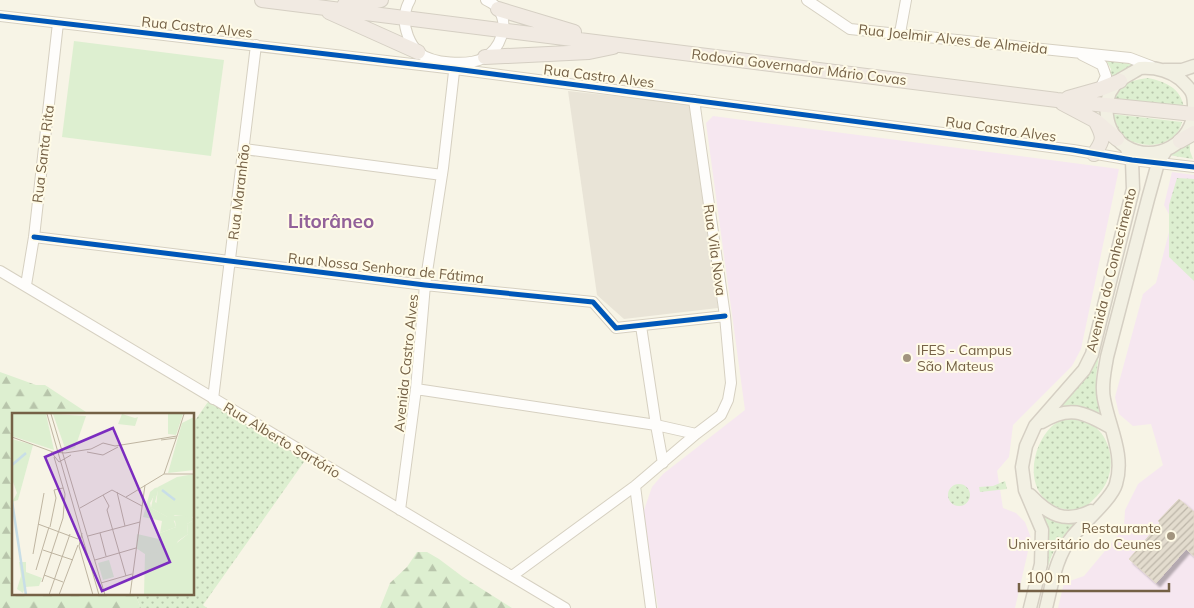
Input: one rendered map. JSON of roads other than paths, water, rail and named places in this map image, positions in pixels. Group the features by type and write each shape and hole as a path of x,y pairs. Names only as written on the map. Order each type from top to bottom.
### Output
{"highway":[{"name":"Rodovia Governador Mário Covas","path":"262,0 1057,100 1194,114"},
{"path":"317,7 381,0"},
{"path":"492,3 543,23 621,44"},
{"path":"317,7 418,52"},
{"path":"485,57 589,52 621,44"},
{"path":"1057,100 1100,89 1120,80"},
{"path":"1057,100 1096,121 1121,143"},
{"path":"1094,154 1102,142 1102,133 1096,121"},
{"path":"1180,141 1194,133"}],"main road":[{"path":"1107,105 1112,91 1120,80 1140,68 1182,70 1194,66"},
{"path":"1121,143 1150,154 1166,150 1180,141 1190,127 1194,114 1194,94 1174,75 1162,70"},
{"name":"Avenida do Conhecimento","path":"1030,608 1041,564 1042,530 1025,490 1022,467 1026,446 1035,426 1084,370 1092,354 1133,189 1132,160 1110,128 1107,117 1107,105"},
{"name":"Avenida do Conhecimento","path":"1046,608 1056,568 1071,538 1100,507 1116,486 1120,465 1116,442 1110,428 1103,396 1104,376 1107,357 1158,163 1166,150"},
{"path":"1035,426 1052,416 1070,411 1088,414 1110,428"},
{"path":"1025,490 1039,505 1055,515 1078,518 1100,507"}],"street":[{"path":"410,0 405,9 404,18 404,25 410,41 418,52 455,66 485,57 493,50 504,30 492,3"},
{"name":"Rua Joelmir Alves de Almeida","path":"807,0 850,29 1130,58 1162,70"},
{"path":"900,33 906,0"},
{"name":"Rua Castro Alves","path":"0,16 455,66 1194,167"},
{"name":"Rua Santa Rita","path":"26,285 34,237 58,23"},
{"name":"Rua Maranhão","path":"213,399 256,45"},
{"name":"Rua Joelmir Alves de Almeida","path":"1077,52 1102,65 1106,76 1100,89"},
{"name":"Avenida Castro Alves","path":"400,510 416,389 425,285 442,175 455,66"},
{"name":"Rua Vila Nova","path":"694,100 732,383 728,400 721,415 696,434"},
{"path":"244,149 442,175"},
{"name":"Rua Nossa Senhora de Fátima","path":"34,237 425,285 593,302 616,328 724,316"},
{"name":"Rua Alberto Sartório","path":"0,271 565,608"},
{"path":"641,326 663,463"},
{"path":"416,389 656,426 696,434"},
{"path":"512,576 635,486 696,434"},
{"path":"635,486 651,608"}],"place":[{"name":"IFES - Campus São Mateus","path":"907,358"},
{"name":"Restaurante Universitário do Ceunes","path":"1171,536"}],"district":[{"name":"Litorâneo","path":"331,221"}]}
